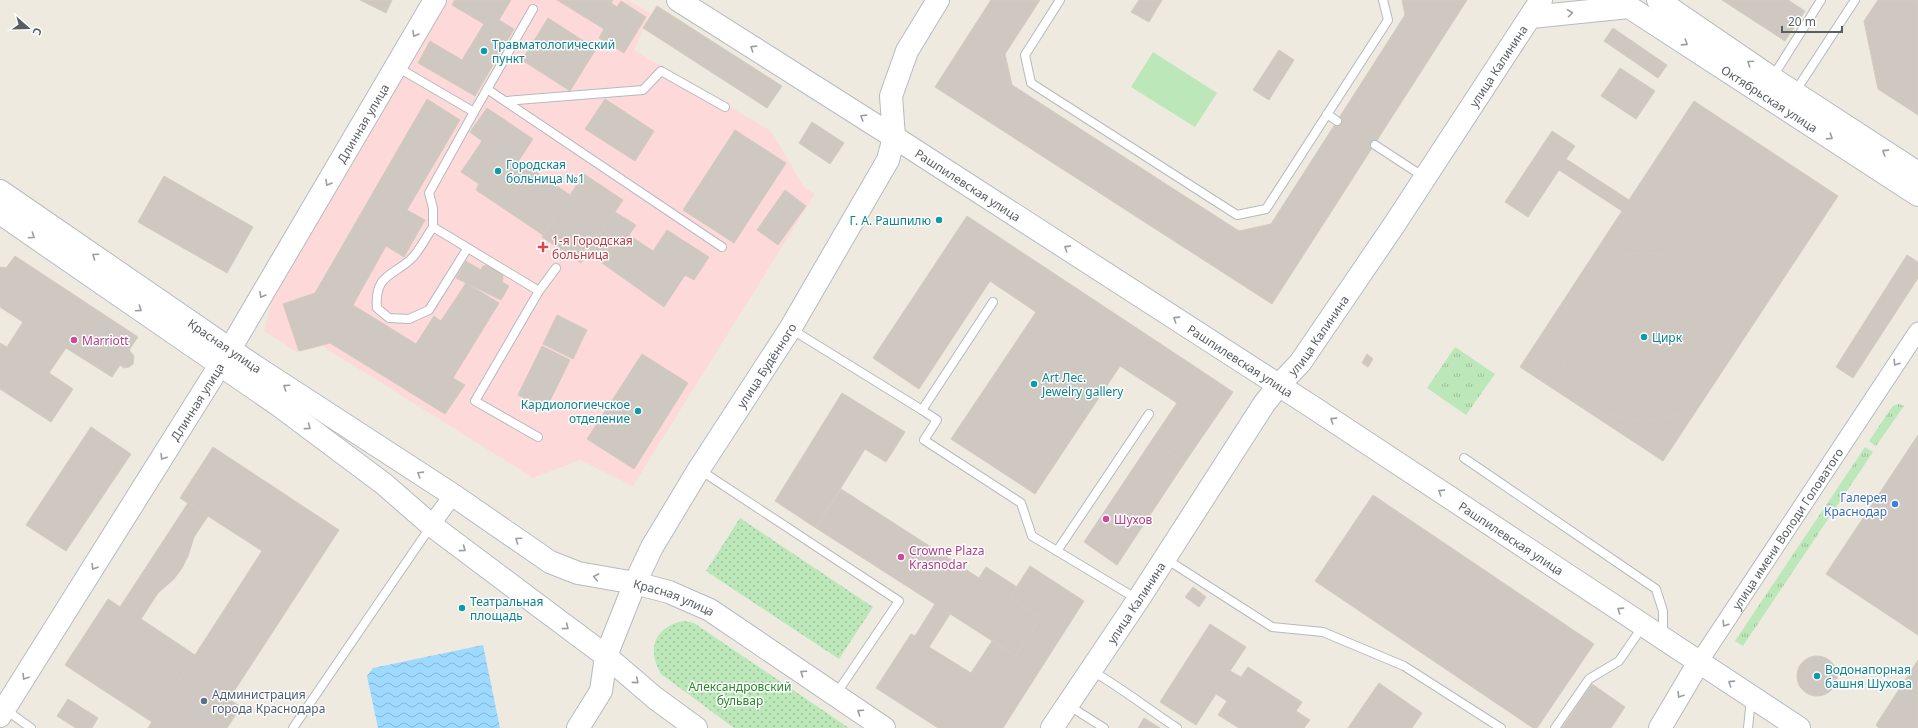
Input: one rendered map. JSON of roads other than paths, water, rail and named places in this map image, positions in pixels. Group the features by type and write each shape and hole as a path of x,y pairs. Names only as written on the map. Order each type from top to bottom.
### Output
{"street":[{"name":"Длинная улица","path":"2,712 225,356 435,0"},
{"name":"Рашпилевская улица","path":"678,0 1279,385 1799,728"},
{"name":"улица Будённого","path":"578,728 601,691 606,656 635,583 652,547 699,469 790,329 888,160 894,137 891,96 907,51 938,0"},
{"name":"Октябрьская улица","path":"1658,0 1767,86 1918,195"},
{"name":"Октябрьская улица","path":"1626,3 1767,86 1794,93 1918,173"},
{"path":"1536,9 1626,3"},
{"name":"улица Калинина","path":"1052,728 1092,671 1264,404 1279,385 1300,363 1425,178 1536,9"},
{"name":"Красная улица","path":"0,191 225,356 277,404 384,484 431,525 606,656 655,698 696,728"},
{"name":"Красная улица","path":"0,214 225,356 342,424 453,495 550,562 578,573 635,583 669,592 710,610 884,728"},
{"name":"улица имени Володи Головатого","path":"1660,728 1699,662 1918,331"},
{"path":"431,525 453,495"}],"lane":[{"path":"1060,0 1025,55 1031,83 1237,215 1266,209 1388,20 1383,0"},
{"path":"1767,86 1821,0"},
{"path":"1794,93 1854,0"},
{"path":"467,249 429,310 408,319 389,318 377,308 376,295 386,276 412,258 433,227 433,208 430,192 487,88 533,9"},
{"path":"396,67 474,112"},
{"path":"506,100 643,90 661,71 725,107"},
{"path":"487,88 722,247"},
{"path":"1327,114 1337,121"},
{"path":"1374,145 1425,178"},
{"path":"433,227 467,249 539,291"},
{"path":"538,437 474,401 539,291 556,268"},
{"path":"922,410 993,302"},
{"path":"790,329 937,420 924,440 1021,503 1032,536 1138,600"},
{"path":"1056,551 1149,414"},
{"path":"1464,458 1656,589 1663,611 1663,638"},
{"path":"699,469 899,601 835,695"},
{"path":"293,728 431,525"},
{"path":"1165,559 1272,627 1323,632 1404,666 1501,728"},
{"path":"1555,728 1589,679 1619,661 1644,626"},
{"path":"1092,671 1122,688 1137,702 1177,728"},
{"path":"1748,728 1751,697"},
{"path":"1068,705 1104,728"},
{"path":"2,712 31,728"}],"water":[{"path":"483,645 500,728 378,728 367,676 373,668"}],"place":[{"name":"Травматологический пункт","path":"484,51"},
{"name":"Городская больница №1","path":"498,171"},
{"name":"Г. А. Рашпилю","path":"939,220"},
{"name":"1-я Городская больница","path":"543,247"},
{"name":"Цирк","path":"1644,337"},
{"name":"Marriott","path":"74,340"},
{"name":"Art Лес. Jewelry gallery","path":"1034,384"},
{"name":"Кардиологиечское отделение","path":"638,411"},
{"name":"Галерея Краснодар","path":"1895,504"},
{"name":"Шухов","path":"1106,519"},
{"name":"Crowne Plaza Krasnodar","path":"901,557"},
{"name":"Театральная площадь","path":"462,608"},
{"name":"Водонапорная башня Шухова","path":"1817,676"},
{"name":"Администрация города Краснодара","path":"204,701"}],"park label":[{"name":"Александровский бульвар","path":"740,693"}]}
